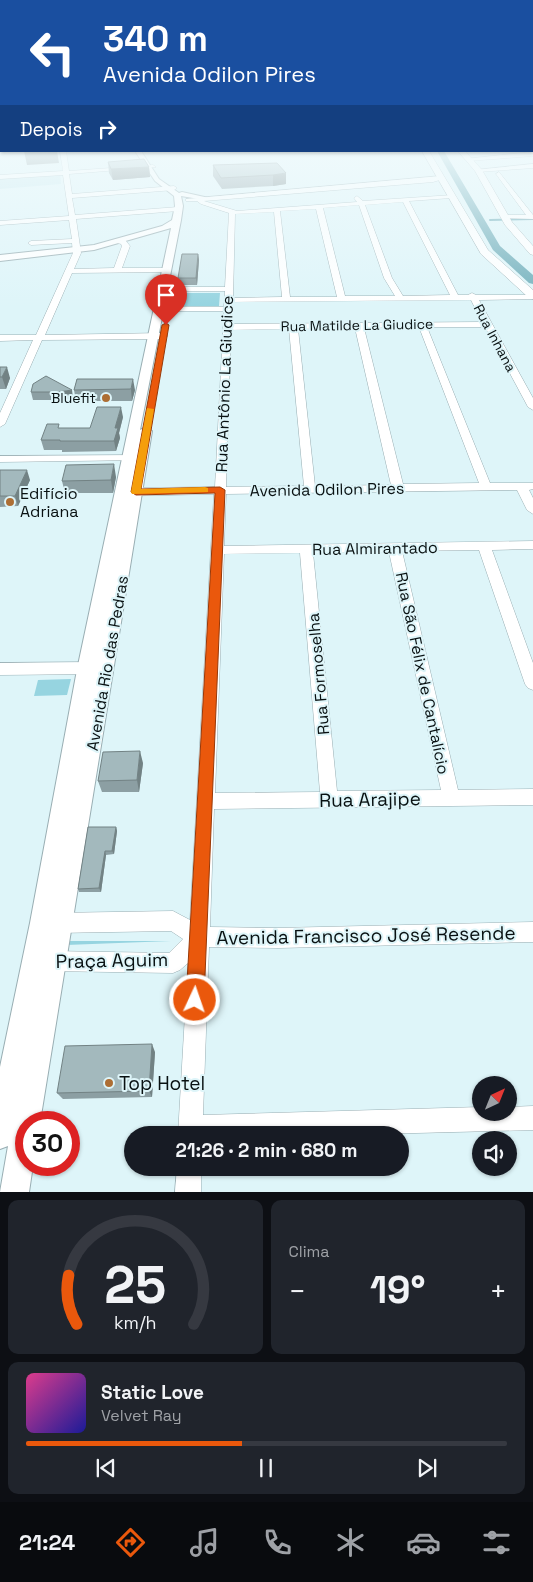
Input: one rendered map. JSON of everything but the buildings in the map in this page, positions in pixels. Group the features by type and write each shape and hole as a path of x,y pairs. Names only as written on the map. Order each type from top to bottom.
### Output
{"highway":[{"path":"451,197 484,252 533,295"},
{"path":"493,197 506,220 533,252"}],"main road":[{"path":"178,197 182,201 205,198"},
{"name":"Avenida Rio das Pedras","path":"180,233 177,220 182,201"},
{"name":"Avenida Rio das Pedras","path":"168,289 167,270 180,233 182,201"},
{"path":"0,258 77,245 116,241 151,233 170,226 177,220"},
{"path":"151,233 180,233"},
{"name":"Avenida Rio das Pedras","path":"0,1136 12,1102 44,961 128,492 168,289 180,249"},
{"name":"Avenida Rio das Pedras","path":"135,458 148,419 159,336"},
{"name":"Avenida Rio das Pedras","path":"12,1102 14,1192"}],"street":[{"path":"0,424 77,253 71,197"},
{"path":"222,197 205,198 200,201 232,213 444,197"},
{"path":"355,197 362,203 388,278 399,297"},
{"path":"516,197 532,219"},
{"path":"405,200 454,297"},
{"path":"0,223 72,217 182,201"},
{"path":"320,206 341,297"},
{"path":"277,210 286,298"},
{"name":"Rua Antônio La Giudice","path":"190,1126 232,213"},
{"path":"506,220 532,219"},
{"path":"116,241 124,242 126,246 117,271"},
{"path":"31,243 77,245"},
{"path":"68,271 167,270"},
{"path":"168,289 228,299"},
{"path":"164,309 228,299 533,295"},
{"name":"Rua Inhana","path":"473,296 533,407"},
{"name":"Rua Matilde La Giudice","path":"226,327 488,324"},
{"path":"422,325 486,487"},
{"path":"293,326 310,489"},
{"path":"359,326 398,488"},
{"path":"0,338 159,336"},
{"path":"0,459 135,458"},
{"path":"527,486 533,510"},
{"name":"Avenida Odilon Pires","path":"128,492 527,486"},
{"name":"Rua Almirantado","path":"218,550 533,545"},
{"path":"484,546 533,684"},
{"name":"Rua São Félix de Cantalício","path":"396,548 451,798"},
{"name":"Rua Formoselha","path":"306,550 329,799"},
{"path":"0,669 96,668"},
{"name":"Rua Arajipe","path":"206,801 533,797"},
{"path":"51,923 173,921 199,937"},
{"name":"Avenida Francisco José Resende","path":"199,937 278,938 533,932"},
{"name":"Praça Aguim","path":"44,961 173,963 199,937"},
{"path":"322,1126 533,1118"},
{"path":"188,1192 189,1176"}],"shaded area":[{"path":"177,293 220,293 219,306 175,306"},
{"path":"71,679 67,695 34,696 38,680"},
{"path":"66,941 171,941 66,945"}],"waterway":[{"path":"466,197 496,248 533,281"},
{"path":"490,220 533,219"}],"slow traffic":[{"path":"150,409 136,492 205,490"}],"place":[{"name":"Bluefit","path":"106,398"},
{"name":"Edifício Adriana","path":"10,502"},
{"name":"Top Hotel","path":"109,1083"}],"route":[{"path":"166,325 136,492 220,490 206,815 195,1000"}]}
